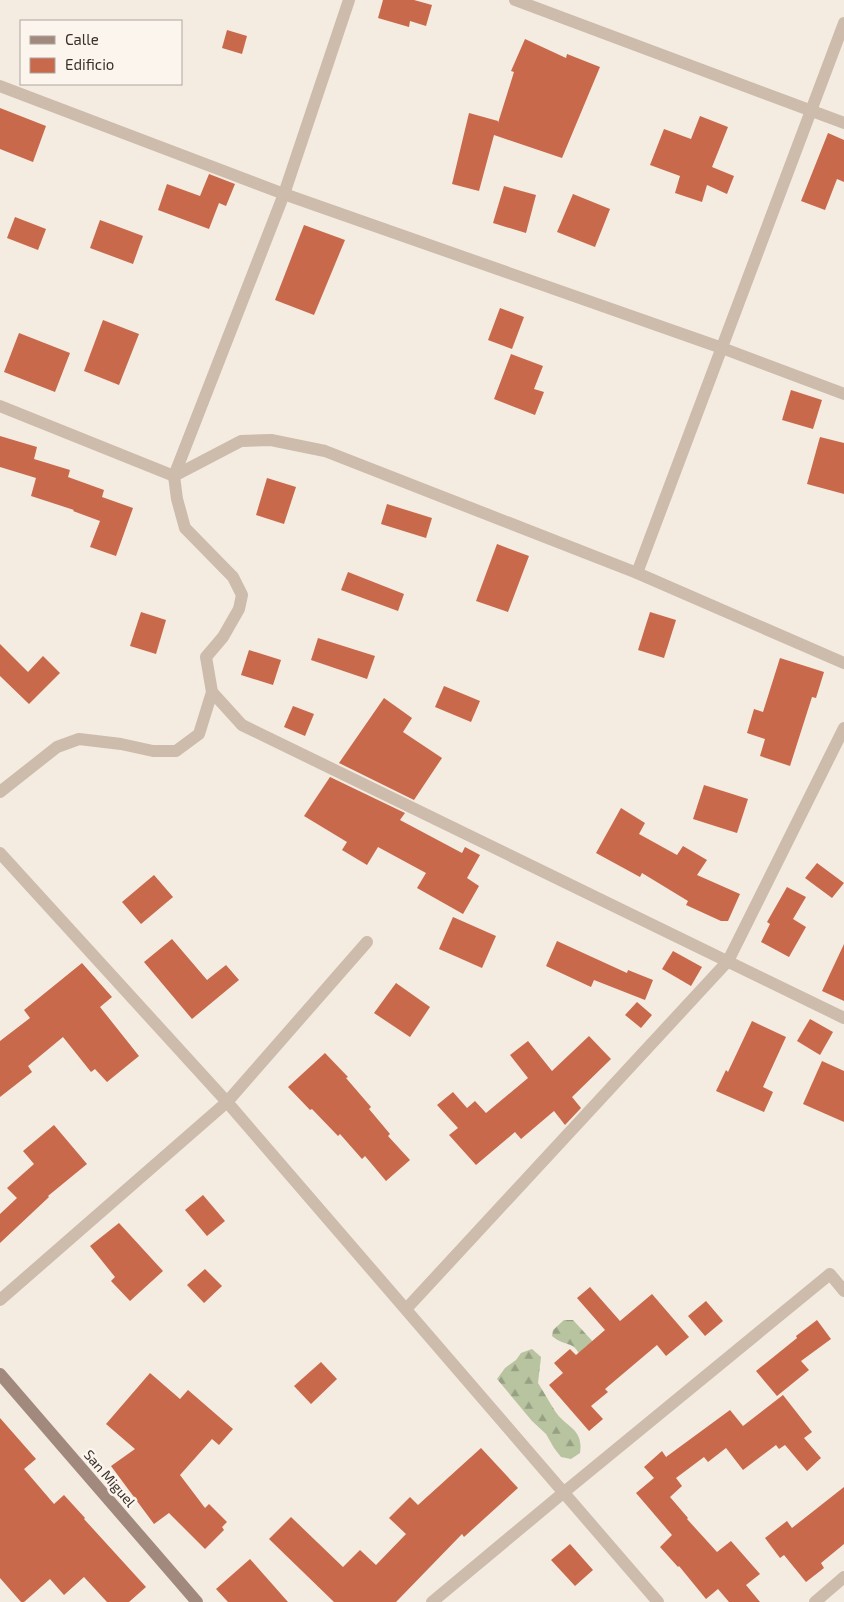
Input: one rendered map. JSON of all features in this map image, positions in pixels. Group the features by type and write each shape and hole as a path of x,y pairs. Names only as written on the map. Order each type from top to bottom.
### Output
{"street":[{"path":"0,792 57,747 79,739 121,744 153,751 176,751 199,734 212,692 206,657 223,638 239,609 242,595 233,577 185,528 176,498 174,476 284,194 349,0"},
{"path":"515,0 844,123"},
{"path":"637,573 844,23"},
{"path":"0,86 284,194 722,348 844,394"},
{"path":"0,406 174,476 241,441 271,440 324,451 637,573 844,663"},
{"path":"212,692 242,725 844,1018"},
{"path":"406,1308 728,961 844,728"},
{"path":"0,853 227,1102 658,1602"},
{"path":"0,1300 227,1102 367,942"},
{"path":"432,1602 830,1274 844,1291"},
{"name":"San Miguel","path":"0,1374 198,1602"},
{"path":"815,1602 844,1576"}],"green space":[{"path":"564,1320 573,1320 596,1345 580,1356 575,1348 552,1336 553,1330"},
{"path":"532,1349 541,1357 538,1383 555,1411 579,1438 580,1453 571,1459 561,1457 546,1434 532,1421 497,1379 505,1368 516,1360 521,1353"}],"building":[{"path":"383,0 414,0 432,5 426,26 410,21 409,27 378,18"},
{"path":"227,30 247,36 242,54 222,48"},
{"path":"525,39 566,58 567,54 600,67 562,158 494,135 479,191 452,184 469,113 498,121 498,123 514,72 511,71"},
{"path":"0,108 46,126 33,162 0,149"},
{"path":"700,116 728,127 712,167 734,176 727,194 707,185 702,202 675,193 680,176 650,165 664,129 691,139"},
{"path":"828,133 844,140 844,182 837,179 825,210 801,201"},
{"path":"209,174 235,184 226,206 219,203 209,229 158,210 167,184 200,196"},
{"path":"504,186 536,195 526,233 493,223"},
{"path":"573,194 610,209 595,247 557,232"},
{"path":"15,217 46,229 38,250 7,238"},
{"path":"100,220 143,236 133,264 90,248"},
{"path":"304,225 345,240 314,315 275,300"},
{"path":"500,308 524,317 512,349 488,340"},
{"path":"103,320 139,334 119,385 84,371"},
{"path":"19,333 70,353 55,392 4,372"},
{"path":"511,354 543,366 534,389 544,392 535,415 494,399"},
{"path":"791,390 822,400 813,429 782,420"},
{"path":"0,436 37,447 34,459 70,470 68,477 104,490 102,497 133,508 116,556 90,547 100,521 31,496 36,478 0,467"},
{"path":"820,437 844,443 844,494 807,484"},
{"path":"267,478 296,487 284,524 256,515"},
{"path":"387,504 432,518 426,538 381,524"},
{"path":"497,544 529,556 508,612 476,601"},
{"path":"348,572 404,594 398,611 341,590"},
{"path":"141,612 166,620 156,654 130,646"},
{"path":"650,612 676,620 664,658 638,650"},
{"path":"318,638 375,656 367,679 311,660"},
{"path":"0,644 28,672 43,656 60,673 29,704 0,676"},
{"path":"249,650 281,660 273,685 241,675"},
{"path":"780,658 824,672 816,698 812,697 790,766 760,756 765,739 747,733 754,709 763,712"},
{"path":"444,686 480,701 471,722 435,707"},
{"path":"384,698 412,718 403,732 442,758 414,800 339,763"},
{"path":"293,706 314,714 305,736 284,727"},
{"path":"330,777 405,813 400,820 462,853 465,847 480,855 467,878 479,886 463,914 417,888 426,873 378,847 367,865 342,850 347,842 304,816"},
{"path":"704,785 748,799 737,833 693,819"},
{"path":"621,808 645,823 639,834 677,855 683,846 707,860 697,875 740,894 728,921 721,921 686,905 688,901 642,873 640,877 596,853"},
{"path":"817,863 844,883 832,898 805,878"},
{"path":"154,875 173,897 141,924 122,902"},
{"path":"787,887 806,897 793,919 806,927 789,957 761,942 770,924 767,922"},
{"path":"453,917 496,936 482,968 439,949"},
{"path":"172,939 207,980 226,965 239,980 192,1019 144,962"},
{"path":"557,941 627,973 628,970 653,980 645,1000 594,980 591,987 546,966"},
{"path":"844,944 844,1001 822,991"},
{"path":"673,951 702,967 691,986 662,969"},
{"path":"82,963 112,997 100,1007 139,1056 107,1082 95,1069 91,1072 63,1037 28,1066 32,1072 0,1097 0,1041 30,1018 24,1010"},
{"path":"396,983 430,1007 410,1037 374,1013"},
{"path":"637,1002 652,1015 641,1028 625,1015"},
{"path":"810,1019 833,1032 820,1055 797,1041"},
{"path":"752,1021 786,1037 763,1087 773,1092 764,1112 716,1091 726,1070 728,1072"},
{"path":"589,1036 611,1059 572,1097 581,1108 565,1125 554,1111 521,1139 515,1132 476,1165 449,1135 458,1128 437,1105 453,1092 467,1108 475,1101 486,1113 528,1078 510,1055 528,1041 552,1071"},
{"path":"325,1053 348,1077 346,1078 371,1107 369,1109 390,1134 388,1136 410,1160 386,1181 365,1156 362,1159 340,1134 338,1136 288,1087"},
{"path":"822,1061 844,1071 844,1122 803,1104"},
{"path":"54,1125 87,1164 48,1196 0,1243 0,1214 17,1198 7,1188 34,1164 23,1151"},
{"path":"203,1195 225,1221 207,1236 185,1210"},
{"path":"119,1223 163,1271 130,1301 111,1281 115,1277 90,1246"},
{"path":"205,1269 222,1286 204,1303 187,1285"},
{"path":"590,1287 620,1321 652,1294 689,1337 666,1356 657,1345 605,1389 608,1392 591,1406 603,1419 589,1431 549,1385 563,1373 554,1363 570,1349 576,1355 605,1330 577,1298"},
{"path":"706,1301 723,1321 705,1336 688,1316"},
{"path":"817,1320 831,1339 801,1361 809,1370 777,1396 756,1371"},
{"path":"321,1362 337,1379 311,1404 294,1386"},
{"path":"150,1373 180,1399 188,1390 233,1429 219,1445 212,1439 180,1475 205,1508 209,1504 227,1522 222,1527 224,1530 205,1549 169,1513 154,1524 111,1466 135,1449 106,1424"},
{"path":"783,1395 812,1432 804,1438 821,1458 807,1471 785,1445 779,1449 776,1445 743,1470 726,1448 708,1462 704,1457 676,1478 682,1486 670,1497 687,1519 717,1552 731,1541 760,1574 746,1585 760,1602 729,1602 718,1589 706,1599 679,1566 660,1547 672,1535 636,1493 654,1478 644,1467 662,1451 666,1457 730,1410 743,1426"},
{"path":"0,1418 36,1459 24,1469 54,1504 64,1495 146,1587 129,1602 107,1602 84,1577 64,1595 50,1579 24,1602 21,1602 0,1578"},
{"path":"481,1448 518,1488 464,1537 462,1534 396,1602 334,1602 269,1539 291,1517 343,1567 360,1550 376,1565 406,1534 389,1518 410,1497 418,1505"},
{"path":"844,1487 844,1544 821,1563 824,1568 806,1582 784,1555 780,1558 765,1538 787,1521 792,1528"},
{"path":"570,1544 593,1570 575,1586 551,1560"},
{"path":"250,1559 288,1602 228,1602 216,1589"}]}
